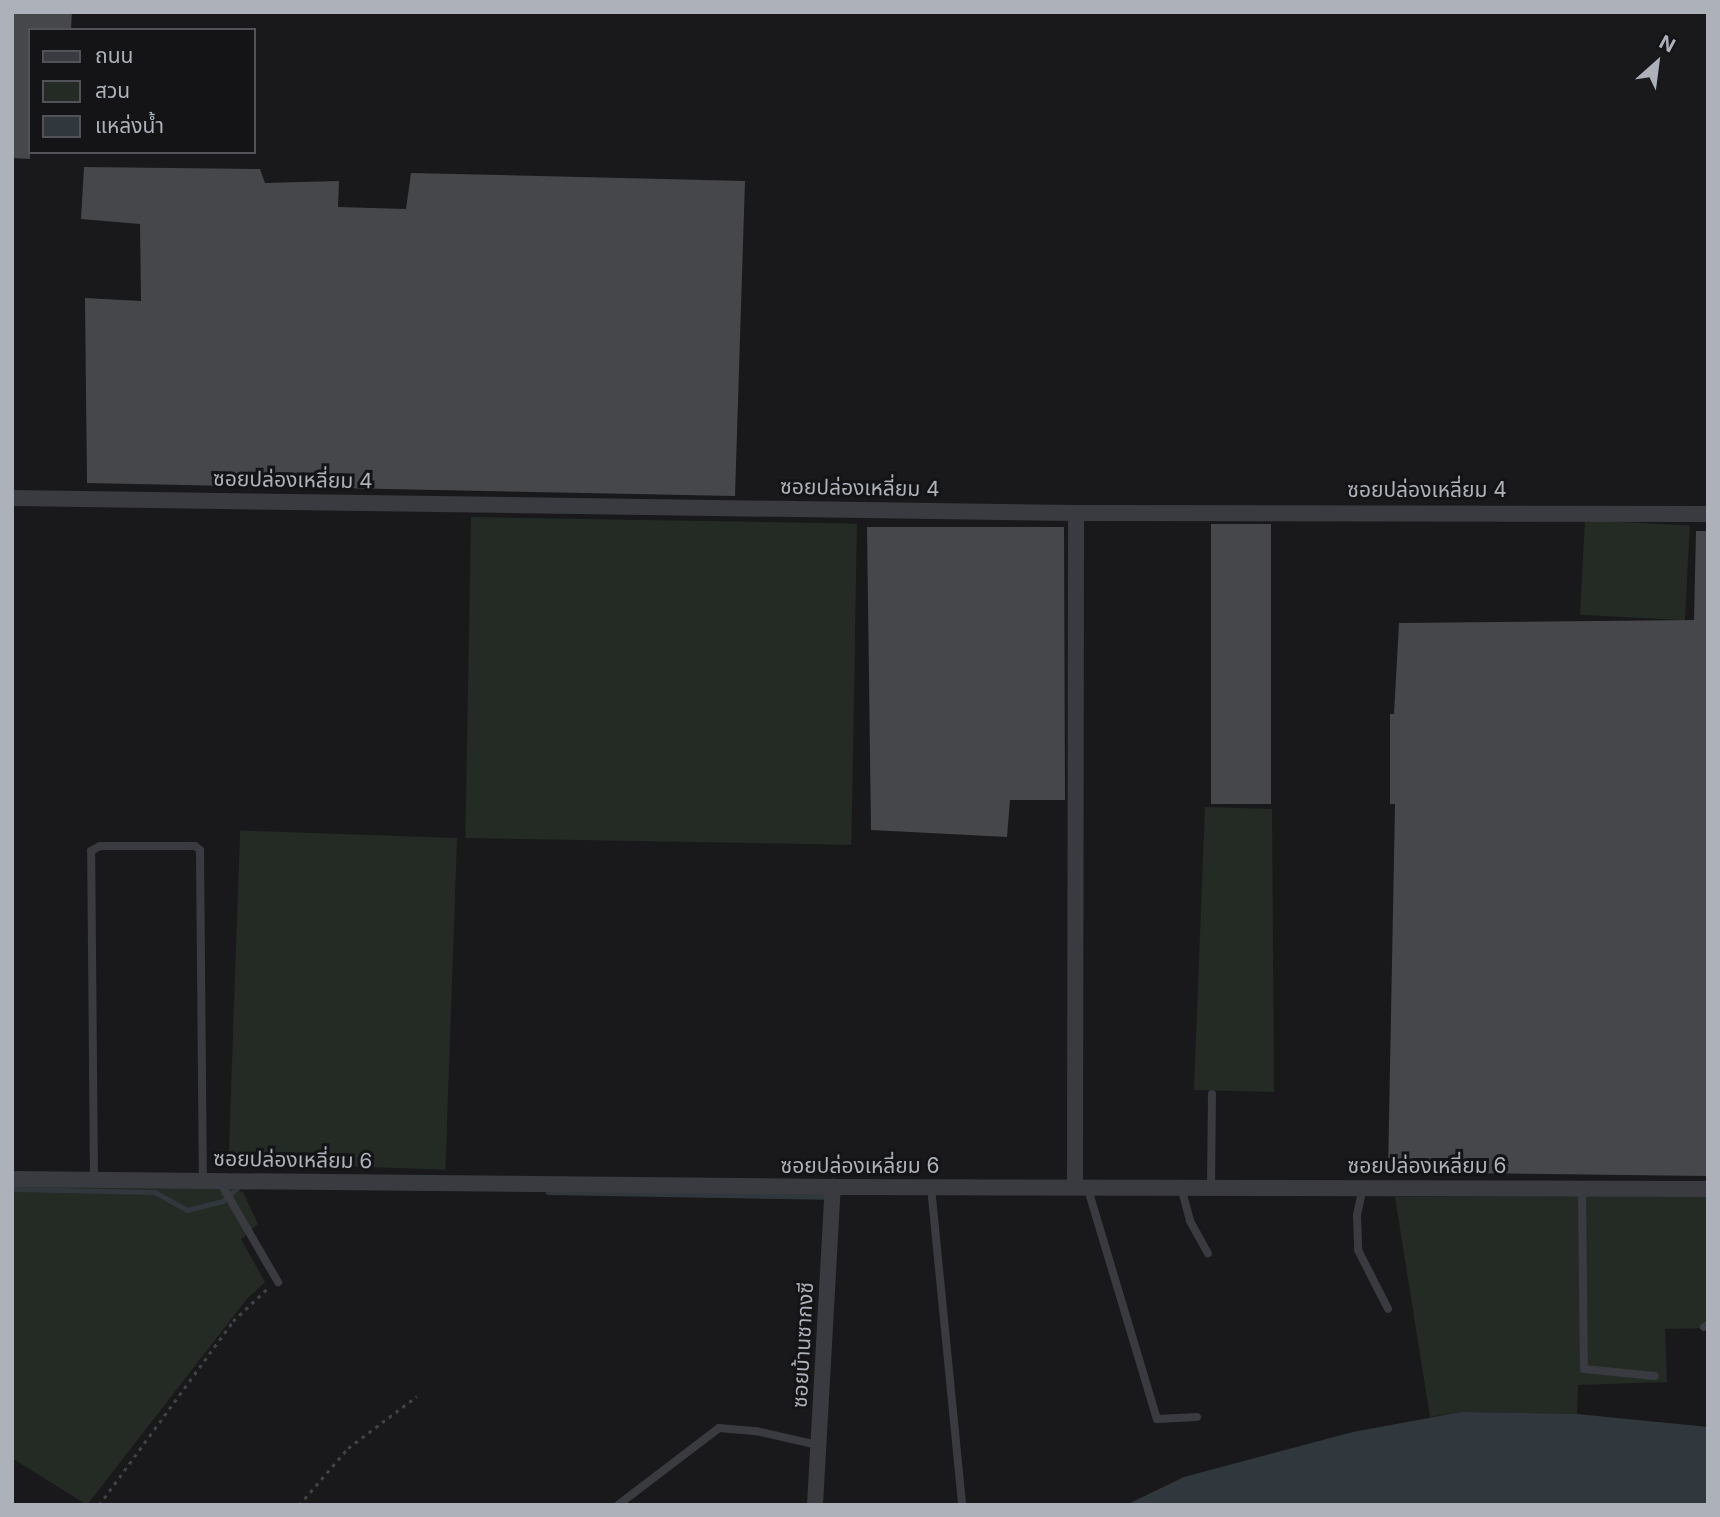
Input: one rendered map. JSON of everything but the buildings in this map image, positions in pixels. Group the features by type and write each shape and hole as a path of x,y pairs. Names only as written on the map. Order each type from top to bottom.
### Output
{"street":[{"name":"ซอยปล่องเหลี่ยม 4","path":"12,498 1076,513 1708,514"},
{"path":"1076,513 1081,1186"},
{"name":"ซอยปล่องเหลี่ยม 6","path":"12,1179 833,1187 1708,1189"},
{"name":"ซอยบ้านซากงซี","path":"815,1505 833,1187"}],"lane":[{"path":"94,1179 91,850 100,846 195,845 200,850 211,1180 276,1279"},
{"path":"1211,1187 1212,1094"},
{"path":"1081,1186 1157,1419 1197,1417"},
{"path":"1181,1186 1190,1221 1208,1253"},
{"path":"931,1187 962,1505"},
{"path":"1363,1187 1357,1215 1358,1250 1388,1309"},
{"path":"1582,1188 1584,1369 1655,1376"},
{"path":"618,1505 719,1428 756,1431 818,1445"}],"path":[{"path":"99,1505 233,1321 276,1279"},
{"path":"299,1505 348,1448 417,1396"}],"green space":[{"path":"471,517 857,524 851,845 465,838"},
{"path":"1585,520 1690,525 1685,620 1580,615"},
{"path":"1205,807 1272,809 1274,1092 1194,1090"},
{"path":"240,830 457,838 445,1170 229,1162"},
{"path":"12,1183 217,1185 243,1192 258,1224 241,1239 265,1282 246,1300 87,1505 12,1458"},
{"path":"1708,1196 1708,1328 1665,1329 1667,1382 1578,1385 1577,1414 1461,1412 1430,1417 1395,1197"}],"water":[{"path":"1461,1412 1577,1414 1708,1427 1708,1505 1126,1505 1184,1477 1353,1432"}],"waterway":[{"path":"12,1189 155,1192 187,1210 223,1201 238,1187"},
{"path":"548,1192 823,1197"}]}
